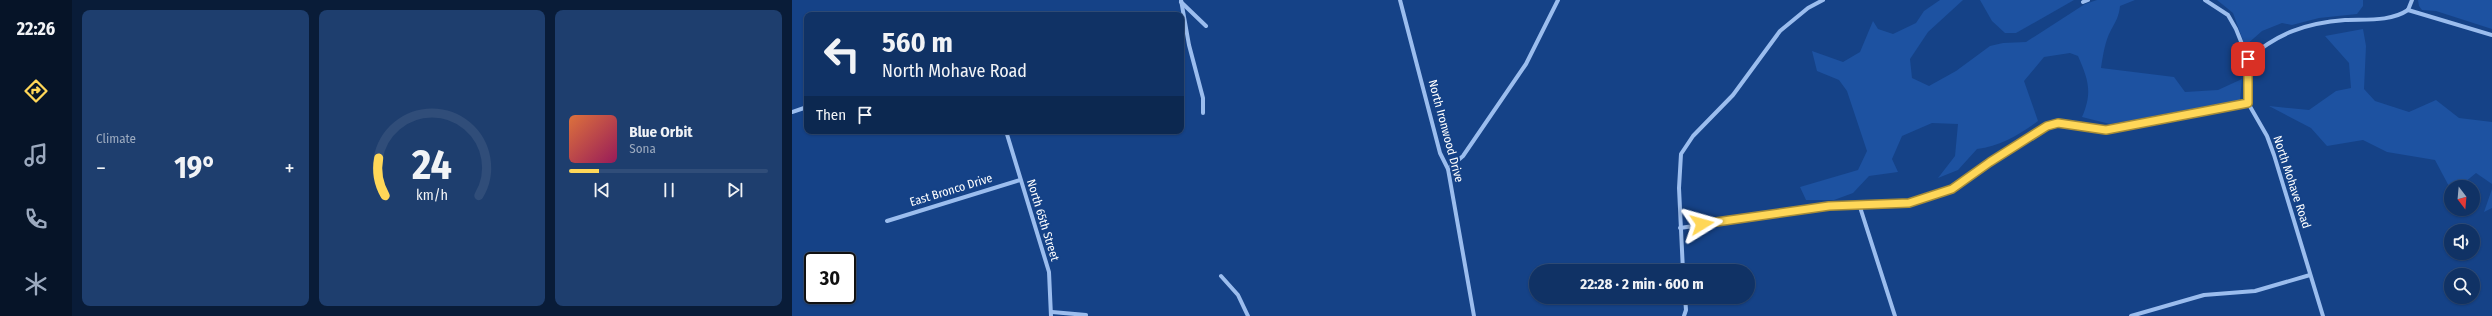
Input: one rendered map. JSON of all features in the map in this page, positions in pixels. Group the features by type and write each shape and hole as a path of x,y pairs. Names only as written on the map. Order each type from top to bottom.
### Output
{"street":[{"name":"North Ironwood Drive","path":"1400,0 1440,153 1448,169 1474,316"},
{"path":"1448,169 1463,156 1526,64 1558,0"},
{"path":"1683,264 1680,228 1681,154 1693,136 1733,95 1780,31 1808,8 1823,0"},
{"path":"2083,2 2088,0"},
{"name":"North Mohave Road","path":"2205,0 2228,15 2248,59 2248,103 2267,136 2274,155 2323,316"},
{"path":"2408,10 2412,0"},
{"path":"1181,1 1206,26"},
{"path":"1181,1 1183,12"},
{"path":"2248,59 2271,42 2295,29 2333,22 2387,18 2408,10 2492,35"},
{"path":"1184,18 1189,45 1203,98 1203,113"},
{"path":"1680,228 1829,206 1909,203 1952,189 1990,162 2047,126 2058,123 2106,130 2248,103"},
{"path":"792,112 804,109"},
{"name":"North 65th Street","path":"1007,134 1049,272 1051,314"},
{"name":"East Bronco Drive","path":"887,221 1020,180"},
{"path":"1859,204 1895,316"},
{"path":"2131,316 2204,295 2255,291 2310,275"},
{"path":"1221,276 1238,295 1248,316"},
{"path":"1684,316 1686,310 1686,304"},
{"path":"1051,314 1086,316"}],"shaded area":[{"path":"1940,0 1963,0 1928,32 1910,59 1912,78 1929,86 1956,71 1990,46 2003,43 2026,42 2085,4 2097,0 2135,0 2120,6 2119,13 2106,43 2101,68 2174,77 2185,92 2218,90 2242,79 2240,100 2110,124 2082,117 2087,100 2088,86 2087,79 2078,56 2070,53 2044,57 2024,81 2038,121 2024,131 2001,143 1977,149 1958,170 1938,178 1955,156 1958,124 1932,123 1902,136 1892,159 1898,172 1869,176 1853,193 1834,200 1806,200 1800,187 1858,170 1867,151 1847,91 1839,80 1817,71 1812,51 1843,62 1860,52 1873,21 1878,29 1893,34 1916,23 1924,11"},
{"path":"1980,0 2074,0 2016,33 2005,33 1992,21"},
{"path":"2217,0 2363,0 2363,6 2357,14 2319,18 2292,25 2282,23 2262,31 2245,46 2233,13"},
{"path":"2418,0 2492,0 2492,29 2436,11 2422,10 2419,6"},
{"path":"2363,29 2366,46 2364,89 2375,101 2409,112 2436,100 2459,118 2492,122 2492,184 2476,173 2468,180 2446,180 2435,160 2387,152 2363,140 2327,146 2311,128 2269,106 2309,110 2336,91 2351,88 2349,63 2325,36"},
{"path":"2492,189 2492,208 2484,212"}],"route":[{"path":"1702,224 1829,206 1909,203 1952,189 1967,180 1990,162 2036,135 2047,126 2058,123 2106,130 2248,103 2248,59"}]}
